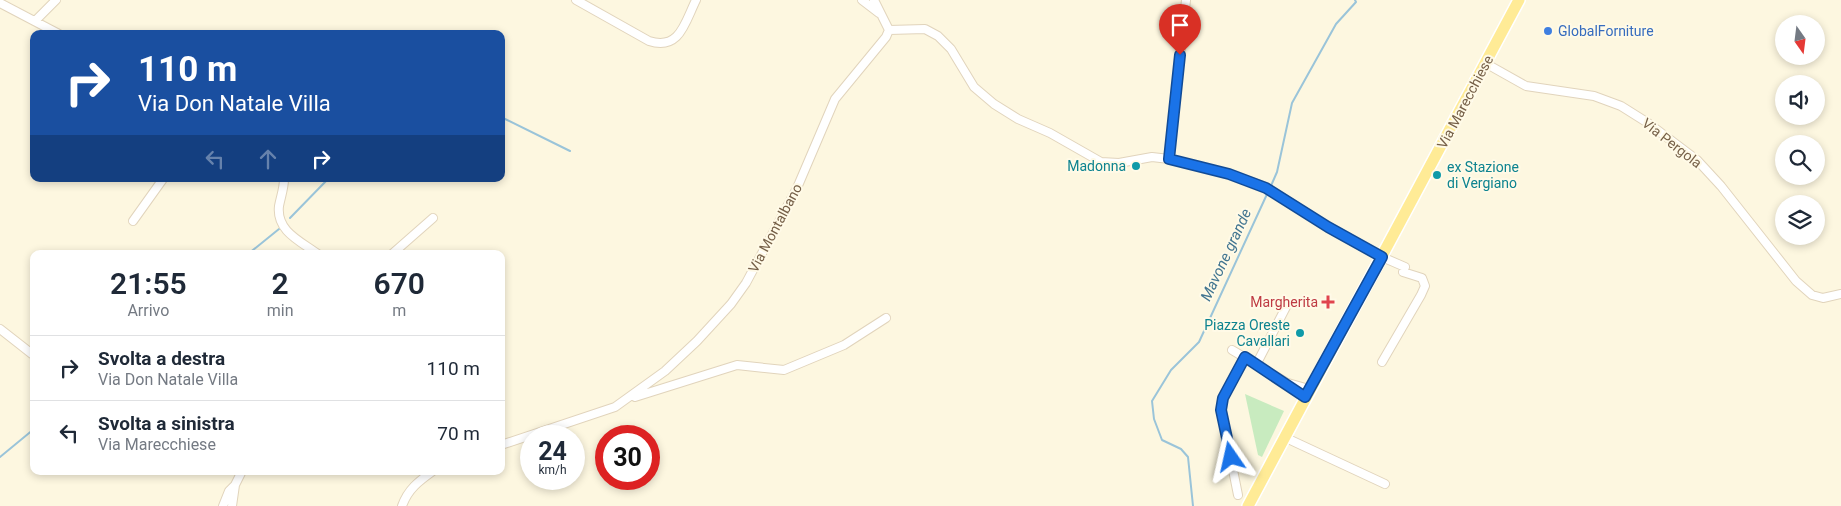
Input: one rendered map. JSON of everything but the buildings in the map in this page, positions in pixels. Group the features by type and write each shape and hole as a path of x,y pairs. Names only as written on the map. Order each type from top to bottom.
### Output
{"main road":[{"name":"Via Marecchiese","path":"1248,506 1519,0"}],"street":[{"path":"35,21 56,0"},
{"path":"576,0 649,41 661,45 670,43 679,34 696,0"},
{"path":"862,0 881,14"},
{"path":"874,0 889,30 925,29 938,36 951,48 974,87 994,104 1018,119 1050,133 1101,162 1119,163 1152,157 1169,159 1229,174 1266,188 1382,257 1405,267 1403,272 1422,278 1425,286 1382,362"},
{"path":"1169,159 1186,0"},
{"path":"0,3 52,30"},
{"name":"Via Montalbano","path":"505,445 615,407 626,401 665,371 697,341 731,304 746,283 797,188 835,99 886,37 889,30"},
{"name":"Via Pergola","path":"1485,63 1526,86 1594,96 1621,106 1648,123 1703,166 1721,186 1796,282 1812,295 1822,298 1841,294"},
{"path":"134,221 161,182"},
{"path":"284,182 279,215 282,225 289,233 312,250"},
{"path":"397,250 433,218"},
{"path":"1256,365 1286,307"},
{"name":"Via Montalbano","path":"626,401 738,365 750,365 774,370 793,367 844,345 886,318"},
{"path":"0,330 30,352"},
{"path":"1232,350 1307,393"},
{"path":"1238,495 1221,410 1223,398 1245,357"},
{"path":"1284,437 1385,484"},
{"path":"232,506 235,485 240,475"},
{"path":"402,506 405,497 417,482 427,475"},
{"path":"223,506 229,491 235,485"}],"green space":[{"path":"1245,394 1284,411 1262,457 1258,455"}],"waterway":[{"name":"Mavone grande","path":"1270,188 1277,172 1292,103 1336,24 1356,2 1355,0"},
{"path":"505,119 570,151"},
{"path":"290,218 325,182"},
{"name":"Mavone grande","path":"1193,506 1188,457 1181,449 1162,440 1154,419 1152,401 1171,370 1199,342 1268,192"},
{"path":"253,250 279,229"},
{"path":"0,457 30,432"}],"place":[{"name":"GlobalForniture","path":"1548,31"},
{"name":"Madonna","path":"1136,166"},
{"name":"ex Stazione di Vergiano","path":"1437,175"},
{"name":"Margherita","path":"1328,302"},
{"name":"Piazza Oreste Cavallari","path":"1300,333"}],"route":[{"path":"1180,55 1170,130 1169,159 1250,180 1382,257 1305,397 1284,381 1245,357 1223,398 1221,410 1231,457"}]}
